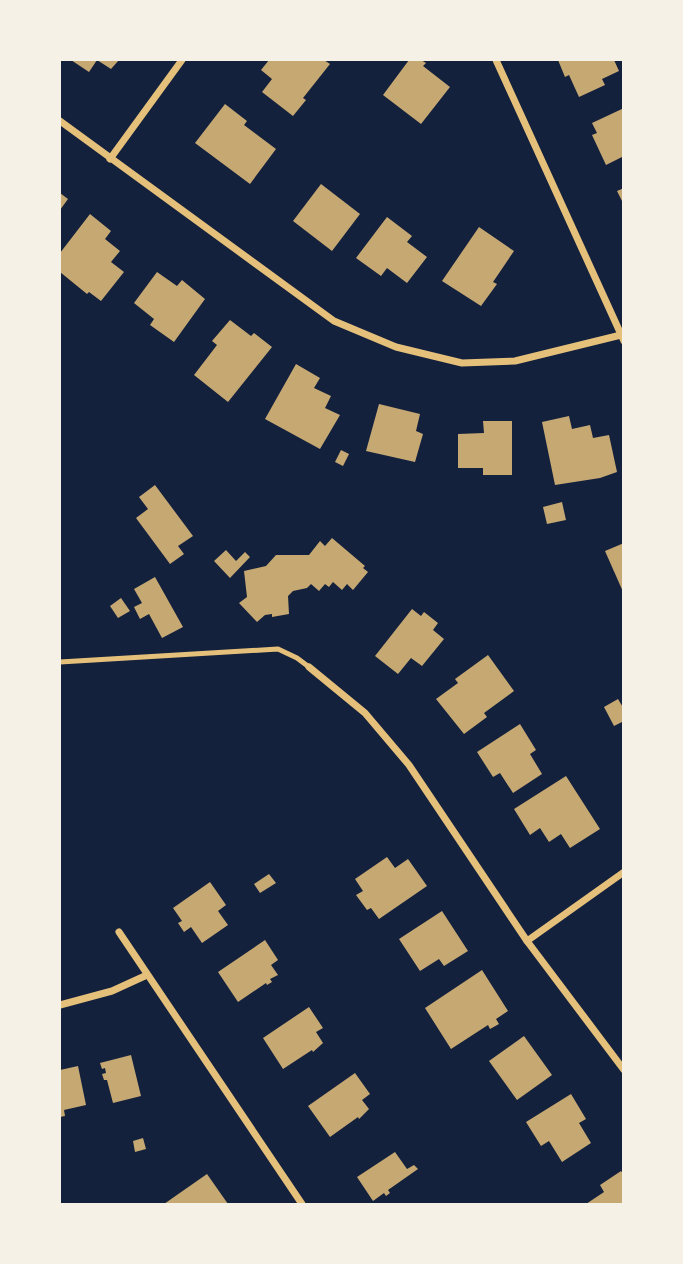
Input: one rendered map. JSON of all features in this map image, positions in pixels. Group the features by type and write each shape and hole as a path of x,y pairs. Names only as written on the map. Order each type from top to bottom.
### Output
{"street":[{"path":"110,159 183,60"},
{"path":"60,121 334,321 396,346 462,363 515,362 622,338 496,60"},
{"path":"309,667 365,713 409,765 527,941 624,1070"},
{"path":"527,941 624,872"},
{"path":"119,932 302,1205"},
{"path":"60,1005 112,991 147,975"}],"lane":[{"path":"60,662 278,649 309,667"}],"building":[{"path":"71,60 97,60 89,72"},
{"path":"97,60 119,60 111,69"},
{"path":"269,60 324,60 330,64 303,98 306,100 293,116 262,92 272,79 261,70"},
{"path":"409,60 426,63 423,66 450,87 421,124 383,95"},
{"path":"558,60 614,60 619,71 602,79 605,85 579,97 569,75 565,77"},
{"path":"225,104 247,121 244,125 276,149 250,184 195,143"},
{"path":"624,108 624,156 606,165 592,135 597,133 592,123"},
{"path":"321,184 360,214 332,251 293,221"},
{"path":"624,188 624,205 617,191"},
{"path":"60,193 68,199 60,210"},
{"path":"90,214 111,231 105,239 120,251 111,262 124,272 101,301 89,292 87,294 60,272 60,253"},
{"path":"387,217 412,236 407,242 427,257 407,283 387,268 381,276 356,258"},
{"path":"479,227 514,251 493,282 497,284 481,306 442,281"},
{"path":"157,272 177,286 182,280 205,299 174,342 150,325 154,319 134,303"},
{"path":"230,320 251,336 254,333 272,347 228,402 194,375 217,345 212,341"},
{"path":"296,364 320,378 314,388 331,396 325,408 340,415 320,449 265,419"},
{"path":"379,404 420,414 416,431 423,434 415,462 366,451"},
{"path":"569,416 572,429 590,425 593,438 609,435 617,472 600,478 555,485 542,422"},
{"path":"483,421 512,421 512,475 483,475 483,468 458,468 458,434 484,433"},
{"path":"341,450 349,454 343,466 335,462"},
{"path":"155,485 193,536 178,546 184,554 170,564 136,518 148,509 139,497"},
{"path":"562,502 566,520 547,524 543,507"},
{"path":"332,538 365,566 363,568 368,572 353,590 347,584 342,590 333,582 329,587 325,584 319,591 311,584 307,588 293,591 288,596 289,614 272,617 272,614 265,615 257,622 239,603 247,597 244,571 266,566 276,555 309,555 320,541 325,546"},
{"path":"624,543 624,594 605,551"},
{"path":"226,550 236,561 245,552 250,557 230,578 214,561"},
{"path":"155,577 183,627 162,638 149,614 140,619 134,607 142,603 134,589"},
{"path":"121,598 130,611 118,618 110,606"},
{"path":"412,609 421,616 424,612 438,623 433,630 444,639 422,666 411,658 398,674 375,656"},
{"path":"488,655 514,691 484,713 487,717 464,734 436,699 458,683 455,679"},
{"path":"618,699 624,709 624,721 614,726 604,707"},
{"path":"520,724 536,750 530,754 542,774 513,793 500,773 493,777 477,752"},
{"path":"566,776 600,829 570,848 561,834 549,842 540,828 530,835 514,809"},
{"path":"387,857 395,868 408,859 427,886 379,919 371,908 367,910 356,895 363,891 355,879"},
{"path":"269,874 276,883 260,893 254,884"},
{"path":"210,882 226,905 218,911 228,925 202,943 191,927 184,932 178,923 182,921 173,908"},
{"path":"442,911 468,951 444,966 439,959 420,971 399,939"},
{"path":"265,940 278,960 271,965 278,975 270,979 272,982 267,985 266,983 238,1002 218,972"},
{"path":"482,970 508,1011 496,1019 499,1024 490,1029 488,1025 451,1049 425,1008"},
{"path":"309,1007 323,1028 316,1032 323,1043 283,1069 263,1038"},
{"path":"524,1036 552,1075 517,1100 489,1061"},
{"path":"131,1055 141,1096 113,1103 107,1080 104,1080 102,1074 106,1073 105,1068 102,1069 100,1063"},
{"path":"78,1066 86,1105 64,1110 65,1116 60,1117 60,1070"},
{"path":"355,1073 370,1094 362,1100 369,1109 359,1119 358,1117 330,1137 308,1106"},
{"path":"571,1094 586,1119 579,1123 591,1143 562,1162 549,1141 541,1146 526,1122"},
{"path":"143,1138 146,1149 135,1152 133,1141"},
{"path":"395,1152 407,1169 414,1165 418,1169 388,1190 390,1193 386,1196 384,1193 373,1201 357,1177"},
{"path":"621,1171 624,1175 624,1204 586,1204 604,1192 600,1185"},
{"path":"207,1174 228,1204 164,1204"}]}
